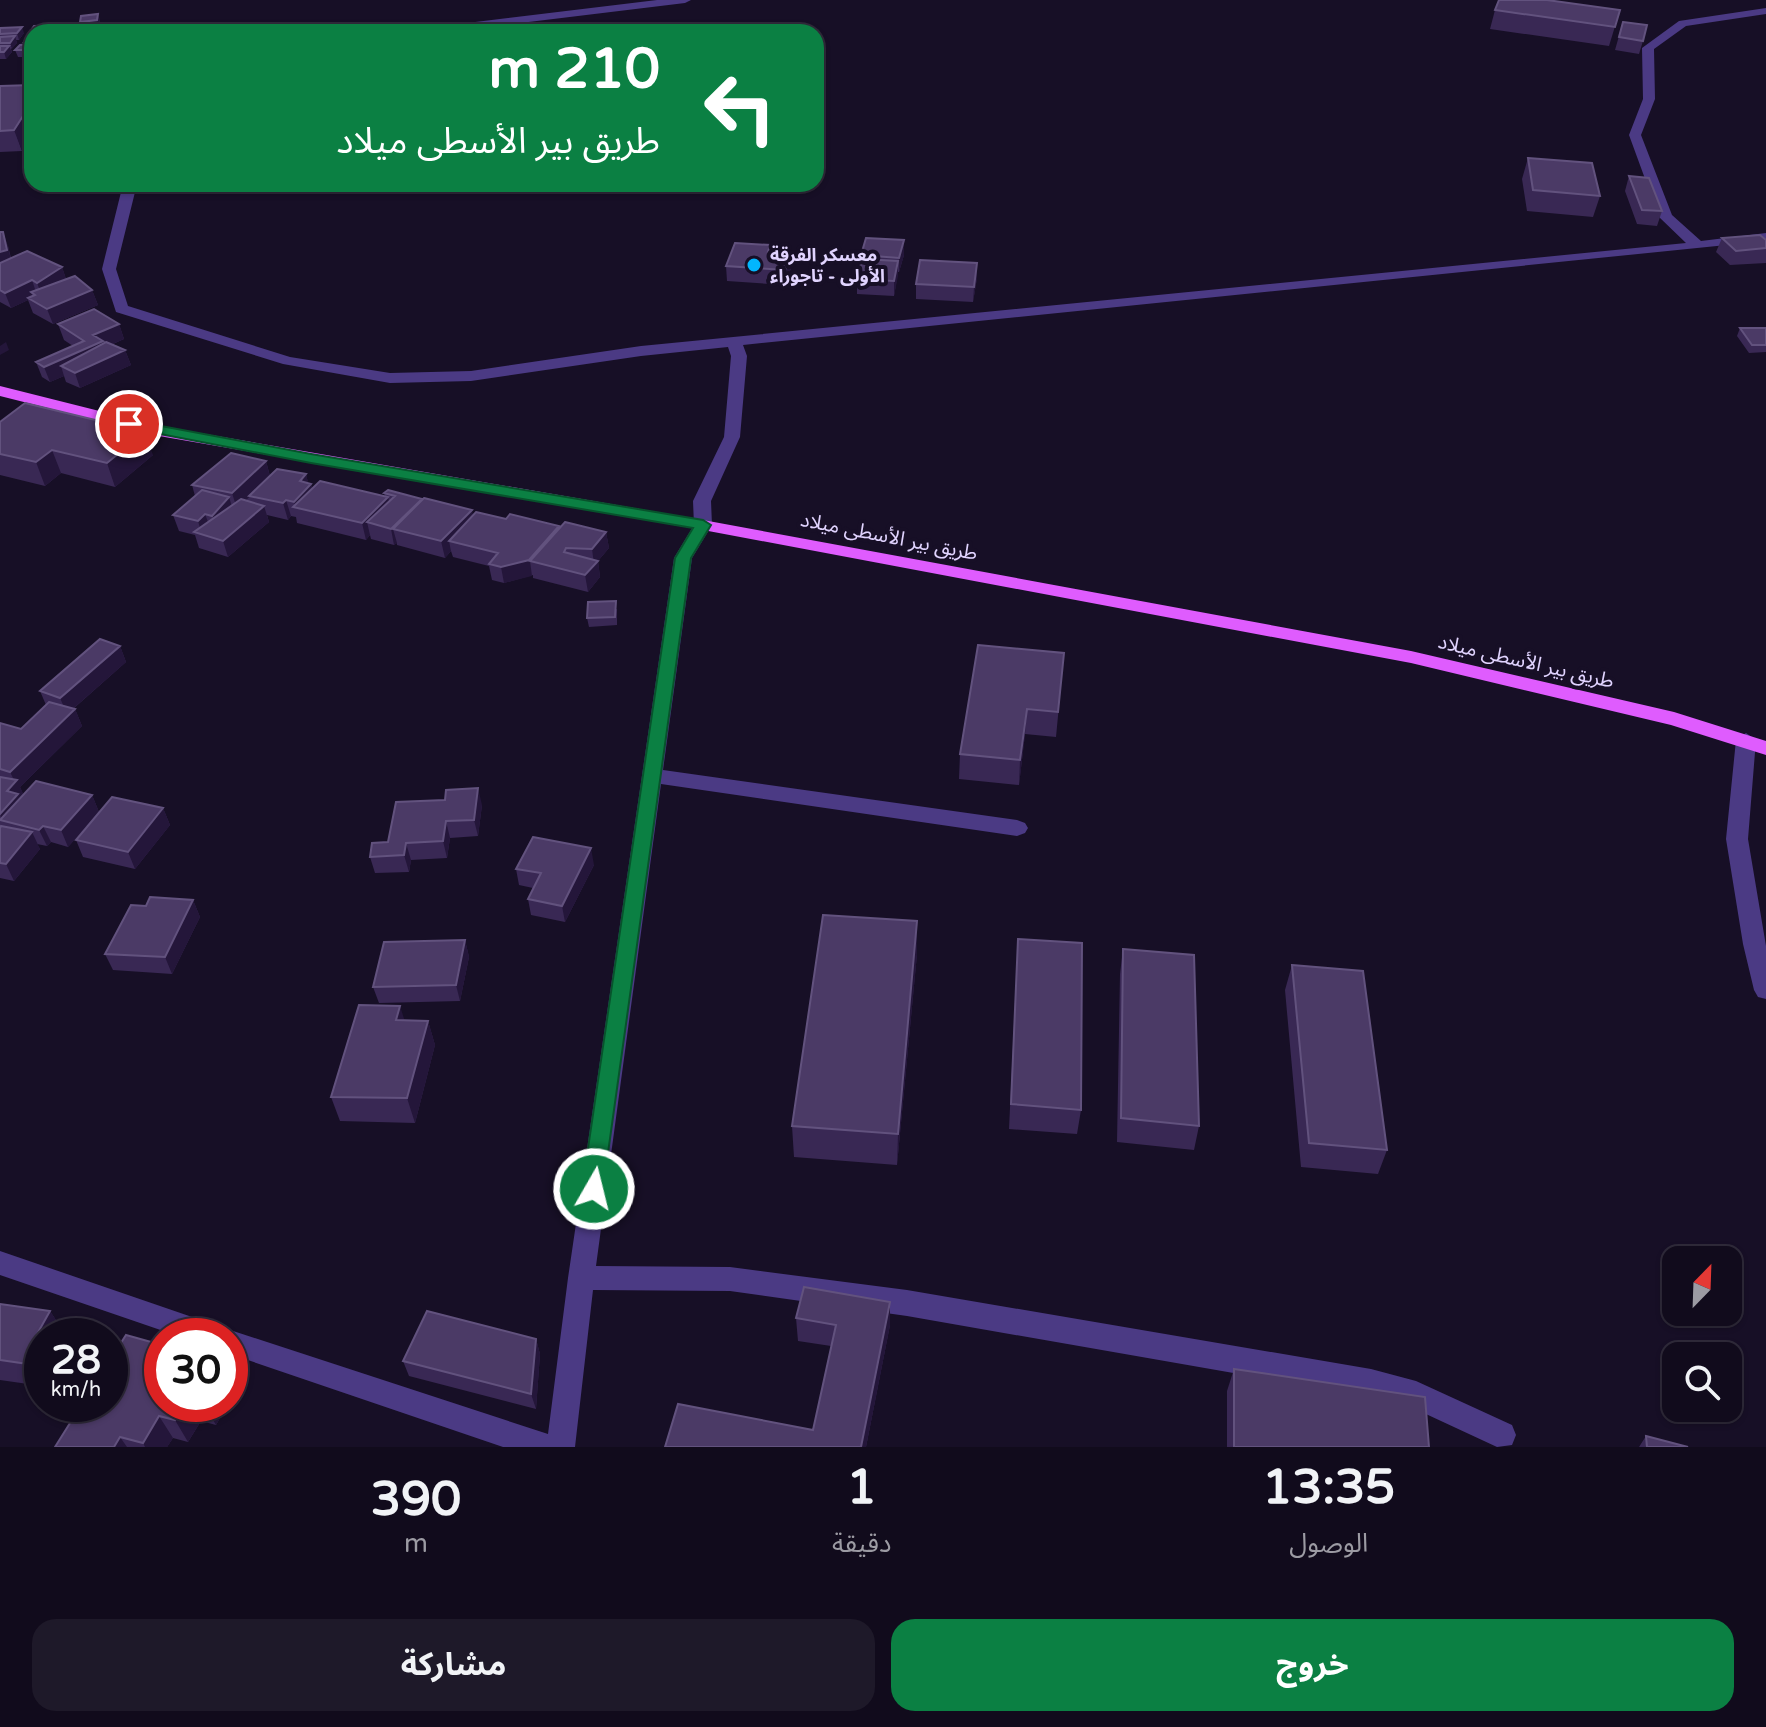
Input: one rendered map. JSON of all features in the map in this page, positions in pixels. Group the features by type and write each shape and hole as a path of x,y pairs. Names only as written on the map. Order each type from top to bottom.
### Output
{"main road":[{"name":"طريق بير الأسطى ميلاد","path":"0,391 159,431 703,525 1411,657 1674,719 1756,744"}],"street":[{"path":"485,24 685,0"},
{"path":"1698,246 1666,217 1635,135 1649,99 1648,48 1683,23 1766,11"},
{"path":"128,192 109,269 121,309 288,361 390,378 471,376 641,351 1766,237"},
{"path":"561,1447 581,1278 683,558 703,525 702,501 732,437 739,356 734,342"},
{"path":"1756,744 1737,839 1754,944 1766,990"},
{"path":"651,775 1017,828"},
{"path":"0,1263 163,1318"},
{"path":"581,1278 730,1279 922,1306 1371,1383 1416,1395 1502,1435"},
{"path":"248,1347 545,1447"}],"building":[{"path":"1499,0 1547,0 1620,10 1615,27 1495,10"},
{"path":"98,14 97,20 80,22 81,16"},
{"path":"1623,22 1647,25 1643,41 1619,37"},
{"path":"22,27 17,33 0,34 0,28"},
{"path":"15,36 10,43 0,43 0,37"},
{"path":"24,85 24,114 14,130 0,131 0,86"},
{"path":"1528,158 1592,163 1600,196 1533,190"},
{"path":"1629,176 1649,178 1662,211 1642,210"},
{"path":"0,232 3,232 7,250 0,252"},
{"path":"1760,235 1766,240 1766,248 1736,251 1722,238"},
{"path":"866,238 904,240 899,258 861,255"},
{"path":"735,243 770,245 768,252 790,253 785,270 726,266"},
{"path":"27,251 62,267 37,283 32,280 5,293 0,290 0,263"},
{"path":"862,259 898,261 894,281 857,279"},
{"path":"920,260 977,263 974,287 916,284"},
{"path":"75,276 92,290 47,309 28,298 35,295 31,292"},
{"path":"94,309 119,324 93,335 103,341 44,367 36,362 84,341 58,324"},
{"path":"1740,328 1766,328 1766,345 1752,345"},
{"path":"106,342 125,350 75,373 61,366"},
{"path":"25,403 145,432 107,463 52,450 36,462 0,454 0,422"},
{"path":"231,453 266,461 232,493 192,485"},
{"path":"277,469 306,474 300,481 311,484 294,502 286,500 283,503 249,496"},
{"path":"320,481 388,497 362,523 293,507"},
{"path":"202,490 229,497 212,516 205,514 198,521 173,515"},
{"path":"388,490 422,499 391,529 367,522 395,496 384,493"},
{"path":"424,498 472,510 441,541 393,529"},
{"path":"241,499 264,506 223,541 194,532"},
{"path":"476,512 506,519 510,514 559,526 529,560 501,567 489,564 498,553 449,541"},
{"path":"565,522 606,532 592,549 566,548 564,552 598,561 585,575 530,561"},
{"path":"616,601 615,617 587,618 588,602"},
{"path":"100,639 120,646 60,698 40,691"},
{"path":"978,645 1064,653 1058,712 1027,709 1020,760 960,754"},
{"path":"49,702 75,709 10,772 0,769 0,723 21,729"},
{"path":"0,777 17,780 7,791 18,794 0,814"},
{"path":"36,781 92,795 61,830 43,826 39,830 0,820"},
{"path":"478,788 474,820 446,821 443,841 406,843 404,855 370,857 372,843 388,842 396,802 445,800 446,790"},
{"path":"112,797 163,808 128,852 76,840"},
{"path":"1,826 32,832 6,864 0,863"},
{"path":"533,837 591,848 562,906 528,899 541,873 516,869"},
{"path":"150,897 193,900 165,957 105,954 131,905 146,906"},
{"path":"823,915 917,921 898,1134 792,1126"},
{"path":"1018,939 1082,943 1081,1110 1011,1104"},
{"path":"465,940 456,985 373,987 384,942"},
{"path":"1123,949 1194,955 1199,1126 1121,1118"},
{"path":"1292,965 1363,971 1387,1150 1309,1143"},
{"path":"359,1005 400,1006 396,1020 428,1021 407,1098 331,1097"},
{"path":"804,1287 890,1302 861,1447 665,1447 678,1404 813,1430 836,1325 796,1318"},
{"path":"0,1304 50,1311 46,1318 24,1318 24,1363 0,1360"},
{"path":"427,1311 536,1339 531,1394 403,1361"},
{"path":"128,1336 144,1340 144,1422 155,1422 143,1443 120,1437 114,1447 55,1447 71,1422 128,1422"},
{"path":"1234,1369 1425,1397 1429,1447 1234,1447"},
{"path":"1646,1436 1688,1447 1647,1447"}],"place":[{"name":"معسكر الفرقة الأولى - تاجوراء","path":"754,265"}],"route":[{"path":"129,424 311,459 703,525 683,558 594,1189"}]}
